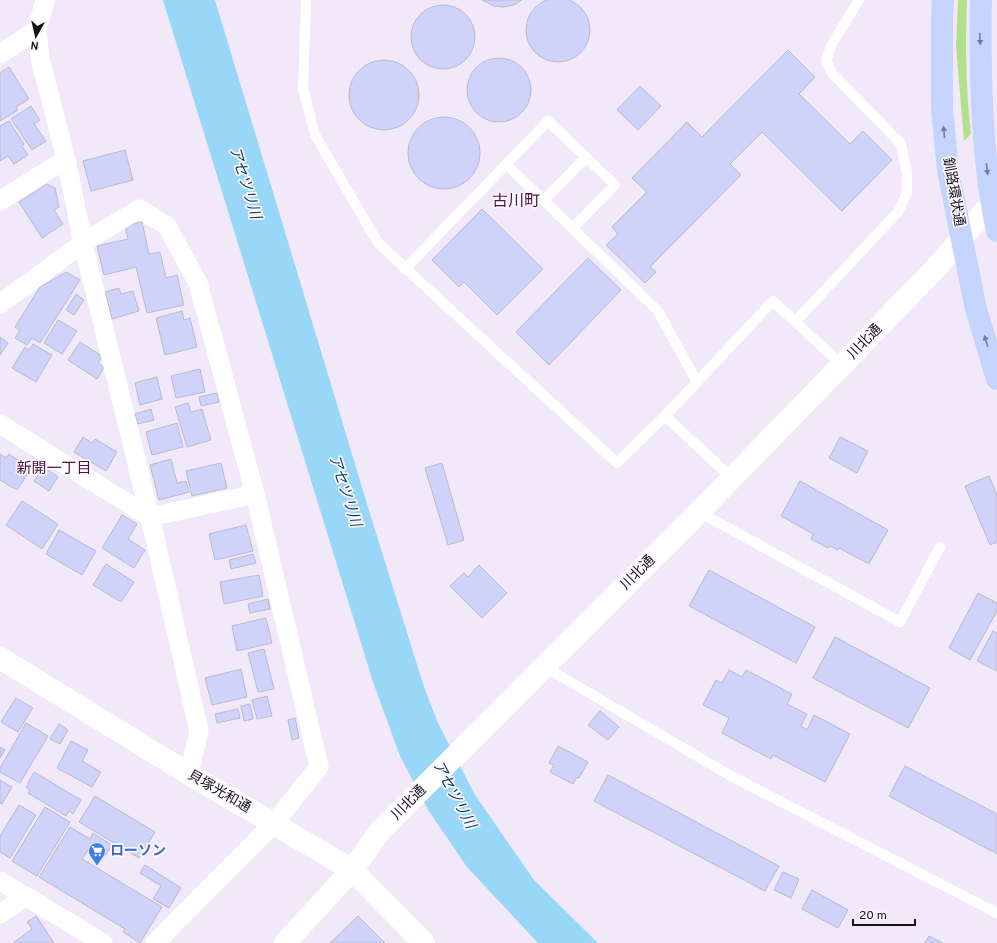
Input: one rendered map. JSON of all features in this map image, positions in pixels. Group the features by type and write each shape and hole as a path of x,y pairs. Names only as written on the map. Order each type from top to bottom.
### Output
{"highway":[{"name":"釧路環状通","path":"943,0 942,109 948,171 976,309 997,379"},
{"path":"981,0 980,22 983,133 994,200 997,231"}],"street":[{"path":"45,0 37,30 40,58 66,159 83,243 150,517 199,731 189,774"},
{"path":"0,54 37,30"},
{"path":"0,201 66,159"},
{"name":"川北通","path":"284,943 352,870 381,830 699,512 936,268 994,200"},
{"path":"0,304 83,243 139,209 167,226 198,284 255,494 319,767 274,824 155,943"},
{"path":"0,424 150,517 255,494"},
{"name":"貝塚光和通","path":"0,658 189,774 352,870 424,943"},
{"path":"0,881 103,943"},
{"path":"0,914 26,896"}],"lane":[{"path":"306,0 303,88 314,136 378,243 617,463 665,416 773,301 842,365"},
{"path":"796,321 898,212 907,193 907,174 901,144 832,73 826,60 832,44 859,0"},
{"path":"405,269 548,121 615,185 573,228"},
{"path":"544,200 586,157"},
{"path":"506,164 658,311 697,382"},
{"path":"665,416 732,478"},
{"path":"699,512 900,622 940,547"},
{"path":"545,667 731,776 997,913"}],"green space":[{"path":"958,0 967,0 966,67 971,134 964,141 956,46"}],"water":[{"name":"アセツリ川","path":"163,0 215,0 371,517 424,687 438,723 475,795 534,880 598,943 538,943 467,867 428,810 400,756 373,682"}],"building":[{"path":"552,-2 564,-2 581,7 588,18 590,30 588,42 581,53 564,62 552,62 540,57 531,48 526,36 526,24 531,12 540,3"},
{"path":"482,0 522,0 514,5 504,7 494,6"},
{"path":"443,5 461,11 469,19 475,37 469,55 461,63 443,69 425,63 417,55 411,37 417,19 425,11"},
{"path":"788,50 815,77 799,94 850,144 863,131 892,160 842,211 762,132 730,164 741,175 650,267 656,272 645,283 606,245 618,234 612,227 647,192 632,178 687,122 702,137"},
{"path":"493,58 505,58 522,67 529,78 531,90 529,102 522,113 505,122 493,122 481,117 472,108 467,96 467,84 472,72 481,63"},
{"path":"377,60 391,60 404,66 413,75 417,81 419,95 417,109 409,120 398,128 391,130 377,130 370,128 359,120 351,109 349,102 349,88 351,81 359,70 370,62"},
{"path":"9,67 29,99 16,107 18,110 0,121 0,73"},
{"path":"640,86 661,106 638,130 617,110"},
{"path":"31,106 40,120 34,124 46,141 32,150 11,119"},
{"path":"444,117 458,120 470,127 477,139 480,153 477,167 470,179 458,186 444,189 430,186 418,179 411,167 408,153 411,139 418,127 430,120"},
{"path":"9,121 24,144 22,146 28,155 14,164 8,156 0,161 0,126"},
{"path":"125,150 133,180 91,191 83,161"},
{"path":"47,184 55,188 59,207 54,210 63,224 42,238 19,202"},
{"path":"482,209 543,269 497,315 464,282 459,287 432,260"},
{"path":"142,222 149,254 160,252 166,278 177,275 184,305 147,313 136,267 104,275 97,246 128,239 125,226"},
{"path":"588,258 621,290 549,365 516,332"},
{"path":"66,272 80,280 40,343 32,338 27,345 15,338 20,331 15,327 40,287"},
{"path":"119,288 121,294 133,291 139,311 112,319 105,292"},
{"path":"76,294 84,300 74,315 66,310"},
{"path":"182,311 184,320 190,318 197,347 165,355 156,318"},
{"path":"58,320 77,331 62,354 44,343"},
{"path":"0,337 8,343 0,355"},
{"path":"80,342 102,356 98,363 104,367 97,379 68,360"},
{"path":"33,344 52,355 36,382 12,368 25,347 29,350"},
{"path":"200,369 205,392 176,398 171,376"},
{"path":"157,377 162,399 140,405 135,383"},
{"path":"217,393 219,402 201,406 199,397"},
{"path":"188,403 191,412 202,409 211,440 187,447 175,407"},
{"path":"151,409 154,420 138,424 135,414"},
{"path":"177,423 183,447 152,455 146,432"},
{"path":"83,437 92,443 95,439 117,452 106,471 74,452"},
{"path":"840,437 868,451 857,473 829,458"},
{"path":"0,454 6,458 9,454 31,469 17,490 0,480"},
{"path":"171,459 177,483 186,481 189,492 159,500 150,465"},
{"path":"221,463 227,488 192,496 186,471"},
{"path":"442,463 464,540 448,545 425,468"},
{"path":"44,467 58,477 49,491 34,481"},
{"path":"989,476 997,495 997,542 990,545 965,486"},
{"path":"800,481 888,530 869,564 839,548 838,550 830,546 828,548 811,539 813,534 781,516"},
{"path":"22,501 58,524 42,549 6,525"},
{"path":"122,515 137,524 128,539 145,550 134,568 102,548"},
{"path":"246,525 253,551 215,560 209,534"},
{"path":"59,530 96,551 82,575 46,554"},
{"path":"253,554 256,563 231,569 229,560"},
{"path":"106,564 134,582 121,602 93,585"},
{"path":"479,565 507,593 482,618 450,586 464,573 468,577"},
{"path":"709,570 815,627 796,663 689,606"},
{"path":"259,575 263,596 224,604 220,582"},
{"path":"978,593 997,603 997,611 970,660 949,648"},
{"path":"268,599 270,609 250,613 248,604"},
{"path":"266,618 272,643 237,651 232,626"},
{"path":"993,631 997,633 997,671 977,661"},
{"path":"835,637 930,688 908,728 813,678"},
{"path":"264,649 274,689 258,692 248,653"},
{"path":"241,669 247,697 212,705 205,678"},
{"path":"729,670 742,677 746,670 792,694 787,704 807,714 801,726 807,730 814,715 850,734 825,782 773,755 771,759 722,733 729,718 703,705 716,680 722,683"},
{"path":"267,696 272,716 257,719 252,700"},
{"path":"16,698 33,708 18,732 1,722"},
{"path":"250,704 253,719 244,721 241,706"},
{"path":"238,709 240,718 217,723 215,714"},
{"path":"600,711 619,727 608,740 588,725"},
{"path":"295,718 299,738 292,740 288,720"},
{"path":"26,723 48,736 20,783 0,772 0,768"},
{"path":"59,724 68,730 60,744 50,739"},
{"path":"71,741 88,750 82,761 101,772 92,787 57,768"},
{"path":"558,746 588,762 579,778 577,777 573,784 550,772 554,765 549,763"},
{"path":"0,747 5,750 0,758"},
{"path":"905,766 997,814 997,854 889,796"},
{"path":"34,772 81,800 73,814 69,811 66,816 28,793 30,790 26,787"},
{"path":"608,775 779,866 765,891 594,801"},
{"path":"0,780 12,787 2,804 0,803"},
{"path":"95,796 155,832 139,858 79,822"},
{"path":"19,805 36,815 10,858 0,852 0,836"},
{"path":"45,807 70,822 37,876 12,861"},
{"path":"70,827 90,839 93,833 112,845 105,856 90,847 82,859 162,907 140,943 123,932 125,929 39,877"},
{"path":"145,865 181,888 169,908 153,899 161,886 140,873"},
{"path":"783,872 799,879 791,898 774,890"},
{"path":"812,890 848,910 838,928 802,909"},
{"path":"36,916 54,943 13,943 32,929 27,922"},
{"path":"358,916 385,943 330,943"},
{"path":"929,936 943,943 925,943"}],"place":[{"name":"ローソン","path":"97,866"}],"district":[{"name":"古川町","path":"516,202"},
{"name":"新開一丁目","path":"54,469"}]}
